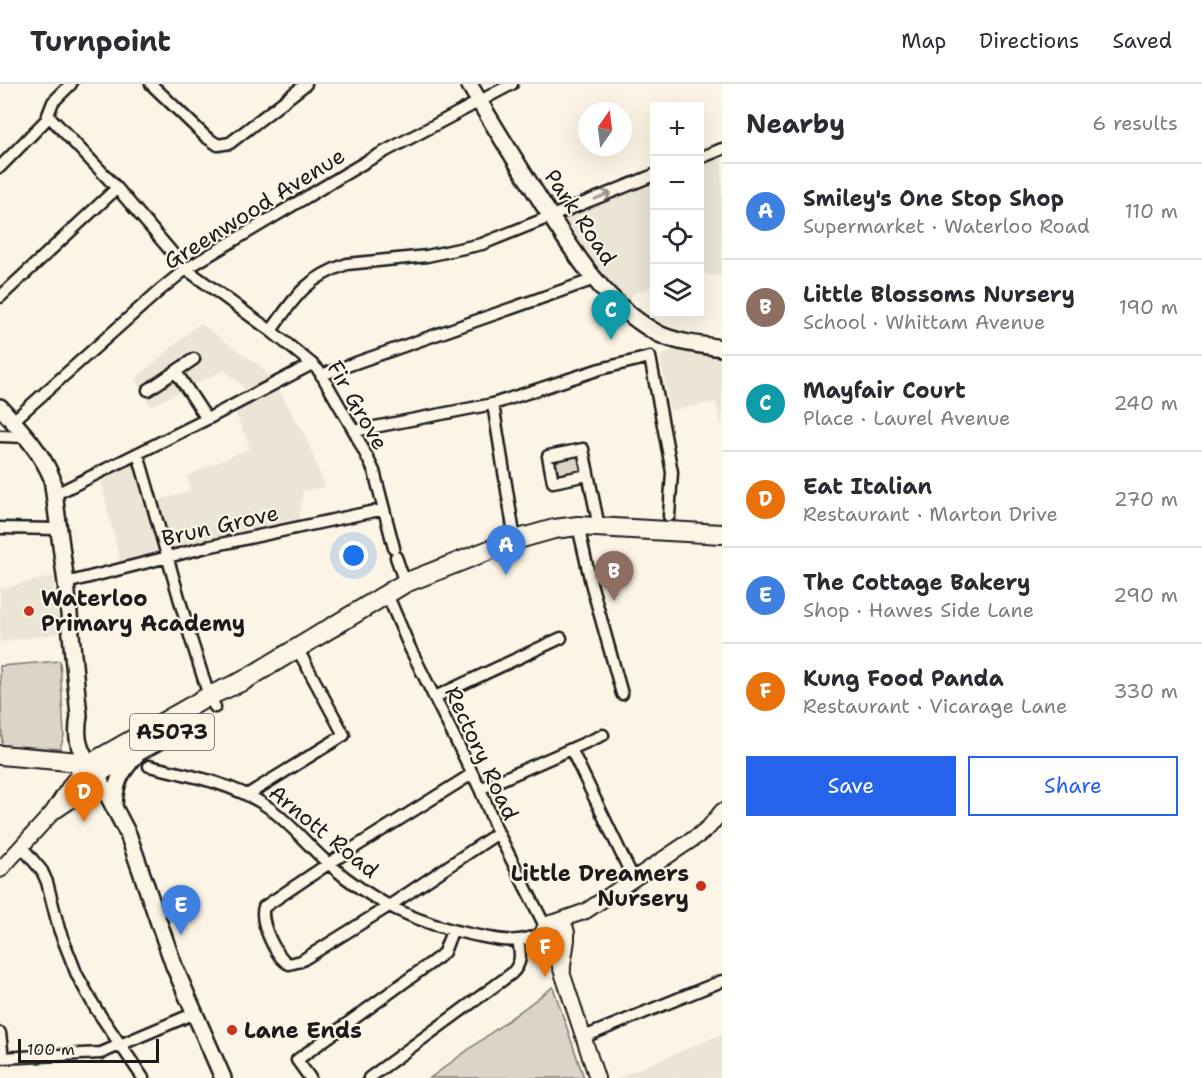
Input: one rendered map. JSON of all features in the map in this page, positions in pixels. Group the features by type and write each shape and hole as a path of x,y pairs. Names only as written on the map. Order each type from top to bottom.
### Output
{"highway":[{"path":"0,755 86,767 212,702 405,583 515,540 554,529 578,526 720,532"},
{"name":"A5073","path":"86,767 144,759 212,702"}],"main road":[{"name":"Park Road","path":"469,84 552,217 595,279 626,311 662,335 722,348"},
{"path":"0,407 26,437 46,464 52,477 56,494 79,716 93,755 86,767 114,808 128,834 174,966 223,1078"},
{"path":"114,808 114,791 119,777 144,759"}],"street":[{"path":"0,167 42,124 53,102 71,84"},
{"path":"151,84 206,137 218,145 230,143 306,84"},
{"name":"Greenwood Avenue","path":"13,421 186,269 367,161 512,84"},
{"name":"Fir Grove","path":"48,115 117,188 186,269 271,331 312,364 321,375 354,431 374,471 405,583"},
{"path":"704,156 722,148"},
{"path":"271,331 298,292 334,268 347,264 427,256 482,244 650,178"},
{"path":"0,297 117,188"},
{"path":"321,375 595,279"},
{"path":"354,431 493,404 600,369 650,357 672,472 669,516"},
{"path":"148,390 194,359"},
{"path":"56,494 312,364"},
{"path":"176,372 207,419"},
{"path":"493,404 515,540"},
{"path":"0,436 26,437"},
{"path":"138,454 190,636 212,702"},
{"path":"588,475 599,527"},
{"name":"Brun Grove","path":"66,583 272,532 384,509"},
{"path":"578,526 591,583 622,693"},
{"path":"0,528 59,529"},
{"name":"Rectory Road","path":"387,594 480,789 498,833 547,928"},
{"path":"435,697 561,638"},
{"path":"247,795 344,735 297,648"},
{"path":"480,789 603,735"},
{"path":"571,749 633,878"},
{"name":"Arnott Road","path":"144,759 247,795 280,817 328,864 389,906 408,916 452,931 500,940 518,940 547,928"},
{"path":"0,870 52,813 78,795 86,767"},
{"path":"472,774 328,864 264,908 262,912 264,922 279,957 289,964 297,963 389,906 498,833"},
{"path":"547,928 586,911 699,835 720,816"},
{"path":"22,847 42,871 47,882 59,930 77,975 120,1045 144,1078"},
{"path":"550,948 558,948 586,911"},
{"path":"547,928 565,928 567,938 563,978"},
{"path":"547,928 543,942 558,960 597,1078"},
{"path":"310,1078 297,1060 439,957 444,952 452,931"},
{"path":"369,1078 490,991 517,968 521,952 518,940"},
{"path":"584,1037 722,981"},
{"path":"0,1033 2,1058 91,1055 101,1053 195,1013"}],"shaded area":[{"path":"722,149 722,276 704,274 704,156"},
{"path":"650,177 650,287 634,293 621,307 552,217"},
{"path":"200,323 258,365 273,380 306,438 325,487 303,491 298,526 122,569 99,474 138,454 152,502 190,491 187,476 250,448 232,405 249,397 240,383 224,370 151,406 135,379"},
{"path":"688,342 722,348 722,430 716,402 670,410 660,356"},
{"path":"583,449 588,475 553,482 548,456"},
{"name":"Waterloo Primary Academy","path":"53,576 60,633 0,642 0,589"},
{"path":"60,661 64,736 60,749 2,745 0,666"},
{"path":"553,987 584,1078 430,1078"},
{"path":"722,1034 722,1078 617,1078"}],"place":[{"name":"Mayfair Court","path":"611,340"},
{"name":"Smiley's One Stop Shop","path":"506,575"},
{"name":"Little Blossoms Nursery","path":"614,601"},
{"name":"Waterloo Primary Academy","path":"29,611"},
{"name":"Eat Italian","path":"84,822"},
{"name":"Little Dreamers Nursery","path":"701,886"},
{"name":"The Cottage Bakery","path":"181,935"},
{"name":"Kung Food Panda","path":"545,977"},
{"name":"Lane Ends","path":"232,1030"}]}
